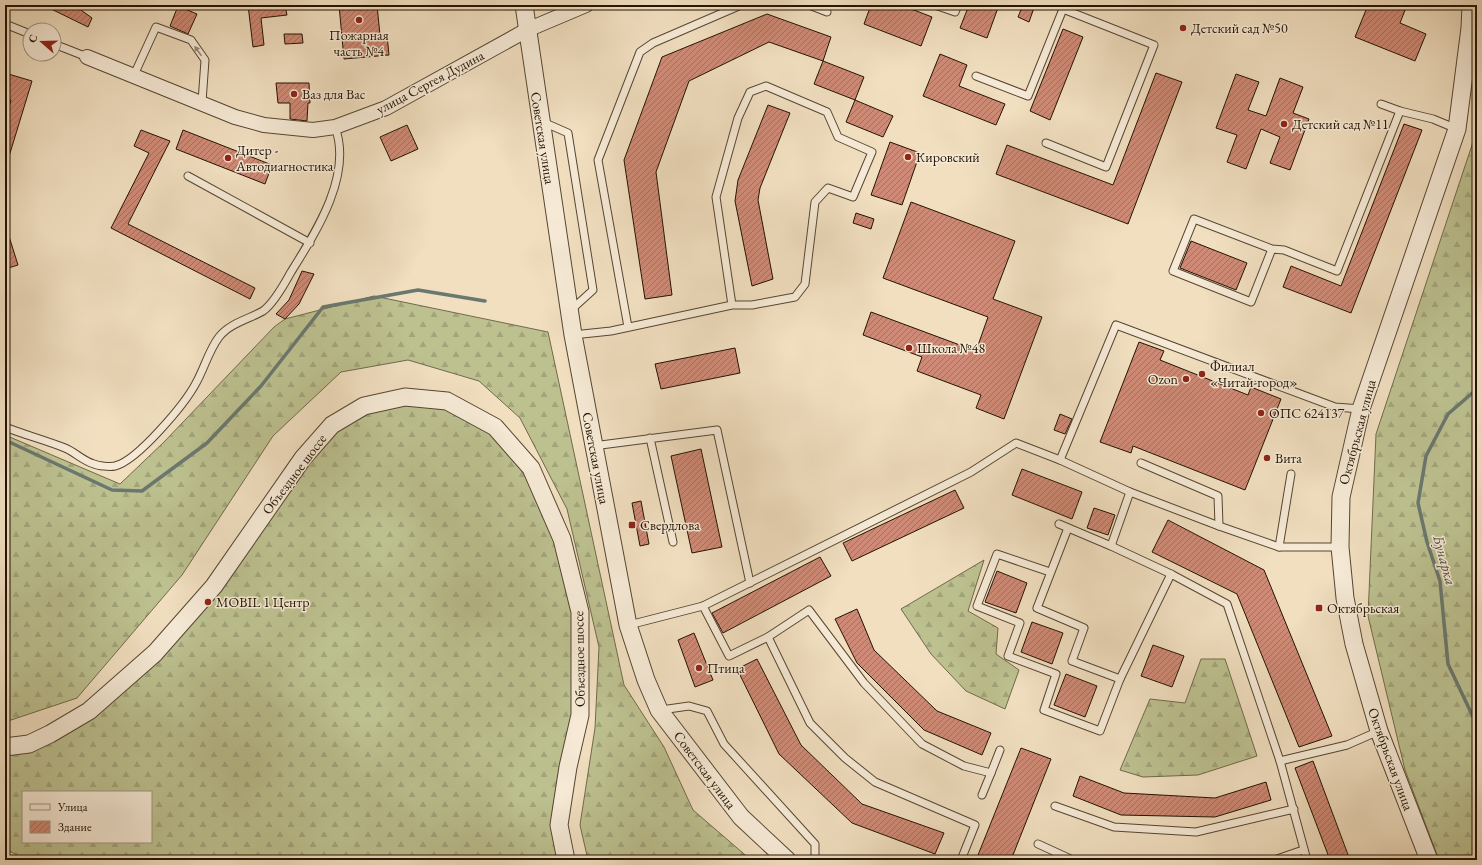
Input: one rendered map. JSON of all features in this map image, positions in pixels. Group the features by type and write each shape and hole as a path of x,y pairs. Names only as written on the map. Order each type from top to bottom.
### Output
{"street":[{"name":"Советская улица","path":"524,5 573,335 628,625 646,680 659,710 741,817 787,860"},
{"name":"улица Сергея Дудина","path":"87,57 202,102 235,117 264,125 313,130 335,127 386,108 527,30 586,5"},
{"name":"Октябрьская улица","path":"1429,860 1379,731 1354,644 1345,598 1340,547 1341,497 1361,409 1457,129 1470,28 1471,5"},
{"name":"Объездное шоссе","path":"5,747 29,744 50,734 89,711 155,653 214,586 303,458 332,425 364,406 405,397 446,401 495,427 531,468 562,539 580,612 580,714 568,767 559,826 566,860"}],"lane":[{"path":"628,327 598,160 640,52 653,43 741,5"},
{"path":"809,5 827,12"},
{"path":"935,5 955,12 958,5"},
{"path":"976,76 1028,96 1062,7 1154,46 1106,167 1046,143"},
{"path":"5,24 22,31"},
{"path":"134,75 156,27 191,40 204,60 202,102"},
{"path":"62,47 87,57"},
{"path":"573,335 611,331 732,305 752,304 795,297 805,284 815,202 828,188 853,197 872,152 838,137 827,112 766,86 750,92 738,118 716,197 732,305"},
{"path":"1381,104 1400,111 1433,119 1457,129"},
{"path":"1272,249 1251,302 1173,271 1194,218 1272,249 1284,250 1337,271 1400,111"},
{"path":"540,120 568,133 593,290 569,311"},
{"path":"5,427 30,438 65,448 94,464 114,466 133,456 158,433 195,385 219,337 242,319 263,310 281,289 310,242 325,211 337,178 340,140 335,127"},
{"path":"188,176 310,242"},
{"path":"1060,460 1116,325 1335,407 1361,409"},
{"path":"593,446 717,430 750,583"},
{"path":"650,438 673,542"},
{"path":"628,625 703,606 971,472 1016,443 1060,460 1130,492 1279,547 1340,547"},
{"path":"1141,463 1218,496 1220,526"},
{"path":"1279,547 1291,474"},
{"path":"1111,546 1130,492"},
{"path":"1059,524 1171,574 1227,604 1280,761 1294,809 1303,850 1307,860"},
{"path":"1068,528 1037,608 1084,628 1072,661 1120,678"},
{"path":"1050,572 997,554 977,606 1020,623 1008,656 1056,674 1044,710 1100,731 1120,678 1171,574"},
{"path":"703,606 729,656 768,637 808,610 864,683 922,744 964,766 991,773"},
{"path":"768,637 810,723 846,758 875,782 975,825 961,860"},
{"path":"659,710 689,706 707,711 724,744 815,844 815,856 813,860"},
{"path":"1280,761 1348,745 1379,731"},
{"path":"982,795 1000,750"},
{"path":"1055,806 1114,827 1196,832 1294,809"},
{"path":"1038,844 1072,860"},
{"path":"1274,860 1303,850"}],"green space":[{"path":"1477,118 1477,860 1439,860 1405,770 1368,616 1376,434 1473,142"},
{"path":"374,296 548,332 624,685 664,747 693,810 751,860 588,860 580,825 595,728 599,647 567,509 520,418 479,381 408,360 341,372 273,436 182,575 77,698 5,722 5,435 120,484 164,442 274,327 285,319"},
{"path":"404,402 444,404 489,429 528,470 557,538 576,607 576,711 561,860 27,860 5,849 5,753 11,753 157,657 335,427 365,410"},
{"path":"984,560 968,611 998,628 996,654 1019,670 1005,709 966,691 931,654 901,609"},
{"path":"1201,659 1225,659 1257,756 1198,775 1143,777 1120,770 1150,699 1185,703"}],"building":[{"path":"43,5 85,5 81,10 92,18 88,27"},
{"path":"248,5 285,5 287,15 261,18 264,45 253,47"},
{"name":"Пожарная часть №4","path":"339,5 377,5 380,35 387,35 389,55 344,59"},
{"path":"871,5 901,5 932,17 921,46 864,24"},
{"path":"969,5 999,5 987,38 960,28"},
{"path":"1023,5 1035,5 1029,22 1018,17"},
{"path":"1368,5 1407,5 1400,23 1426,34 1415,61 1355,37"},
{"path":"178,6 197,14 188,34 170,26"},
{"path":"767,14 831,37 823,61 769,42 689,81 656,172 672,295 645,299 624,160 662,57"},
{"path":"1063,29 1083,37 1050,120 1030,111"},
{"path":"284,34 302,34 303,43 285,44"},
{"path":"940,54 967,65 959,86 1005,104 996,125 923,96"},
{"path":"823,61 864,77 855,100 814,84"},
{"path":"5,73 32,81 7,163 5,163 5,118 11,100 5,100"},
{"path":"1156,73 1182,82 1128,224 996,174 1007,145 1113,185"},
{"path":"1236,74 1259,82 1248,110 1266,116 1280,78 1303,87 1293,113 1309,119 1290,170 1270,163 1280,137 1261,129 1246,169 1227,162 1237,135 1216,128"},
{"path":"276,83 309,83 310,103 308,103 307,121 290,119 290,103 278,103"},
{"path":"855,100 893,116 883,137 846,122"},
{"path":"768,105 790,113 760,188 758,200 773,279 752,286 735,201 738,180"},
{"path":"1404,124 1422,130 1351,313 1283,287 1291,266 1341,286"},
{"path":"407,125 418,149 391,161 380,137"},
{"path":"141,130 170,141 128,224 255,288 250,299 111,228 149,153 134,146"},
{"path":"183,130 272,165 265,184 176,149"},
{"path":"890,142 920,153 902,205 871,195"},
{"path":"911,202 1015,241 993,299 1042,317 1004,419 976,408 981,395 917,371 922,357 863,335 871,312 976,351 988,317 883,278"},
{"path":"856,213 874,219 871,229 853,223"},
{"path":"5,230 7,230 18,265 5,269"},
{"path":"1191,241 1247,263 1236,290 1180,268"},
{"path":"302,271 314,274 299,304 285,319 276,314 289,300"},
{"path":"1139,342 1164,351 1160,360 1248,395 1251,387 1281,399 1245,490 1133,446 1131,453 1100,442"},
{"path":"735,348 740,373 661,389 655,364"},
{"path":"1060,414 1072,419 1065,434 1054,430"},
{"path":"701,449 722,547 692,553 671,456"},
{"path":"1022,469 1082,492 1072,519 1012,495"},
{"path":"955,490 964,508 852,561 843,543"},
{"path":"641,501 649,544 640,546 632,503"},
{"path":"1094,508 1115,515 1108,535 1087,528"},
{"path":"1168,520 1264,570 1332,736 1299,747 1237,594 1152,552"},
{"path":"820,557 831,576 723,633 712,613"},
{"path":"997,571 1027,583 1016,613 985,602"},
{"path":"857,609 874,650 937,711 991,733 982,755 924,730 857,663 835,619"},
{"path":"1032,622 1063,633 1052,664 1021,652"},
{"path":"694,633 713,680 695,687 678,640"},
{"path":"1153,645 1184,656 1172,687 1141,676"},
{"path":"757,659 801,745 862,804 944,833 935,854 852,823 779,754 737,669"},
{"path":"1066,674 1097,686 1085,717 1054,705"},
{"path":"1021,748 1051,759 1011,860 976,860"},
{"path":"1313,761 1350,860 1330,860 1295,768"},
{"path":"1080,776 1124,793 1215,798 1266,782 1271,800 1215,817 1121,815 1073,796"}],"waterway":[{"path":"5,440 112,490 142,491 207,443 261,386 323,307 418,290 485,301"},
{"name":"Бунарка","path":"1477,389 1448,414 1426,456 1418,503 1427,542 1440,581 1448,664 1475,721 1477,751"}],"place":[{"name":"Пожарная часть №4","path":"359,20"},
{"name":"Детский сад №50","path":"1183,28"},
{"name":"Ваз для Вас","path":"294,94"},
{"name":"Детский сад №11","path":"1284,124"},
{"name":"Кировский","path":"908,157"},
{"name":"Дитер - Автодиагностика","path":"228,158"},
{"name":"Школа №48","path":"909,348"},
{"name":"Филиал «Читай-город»","path":"1202,374"},
{"name":"Ozon","path":"1186,379"},
{"name":"ОПС 624137","path":"1261,413"},
{"name":"Вита","path":"1267,458"},
{"name":"Свердлова","path":"632,525"},
{"name":"MOBIL 1 Центр","path":"208,602"},
{"name":"Октябрьская","path":"1319,608"},
{"name":"Птица","path":"699,668"}]}
